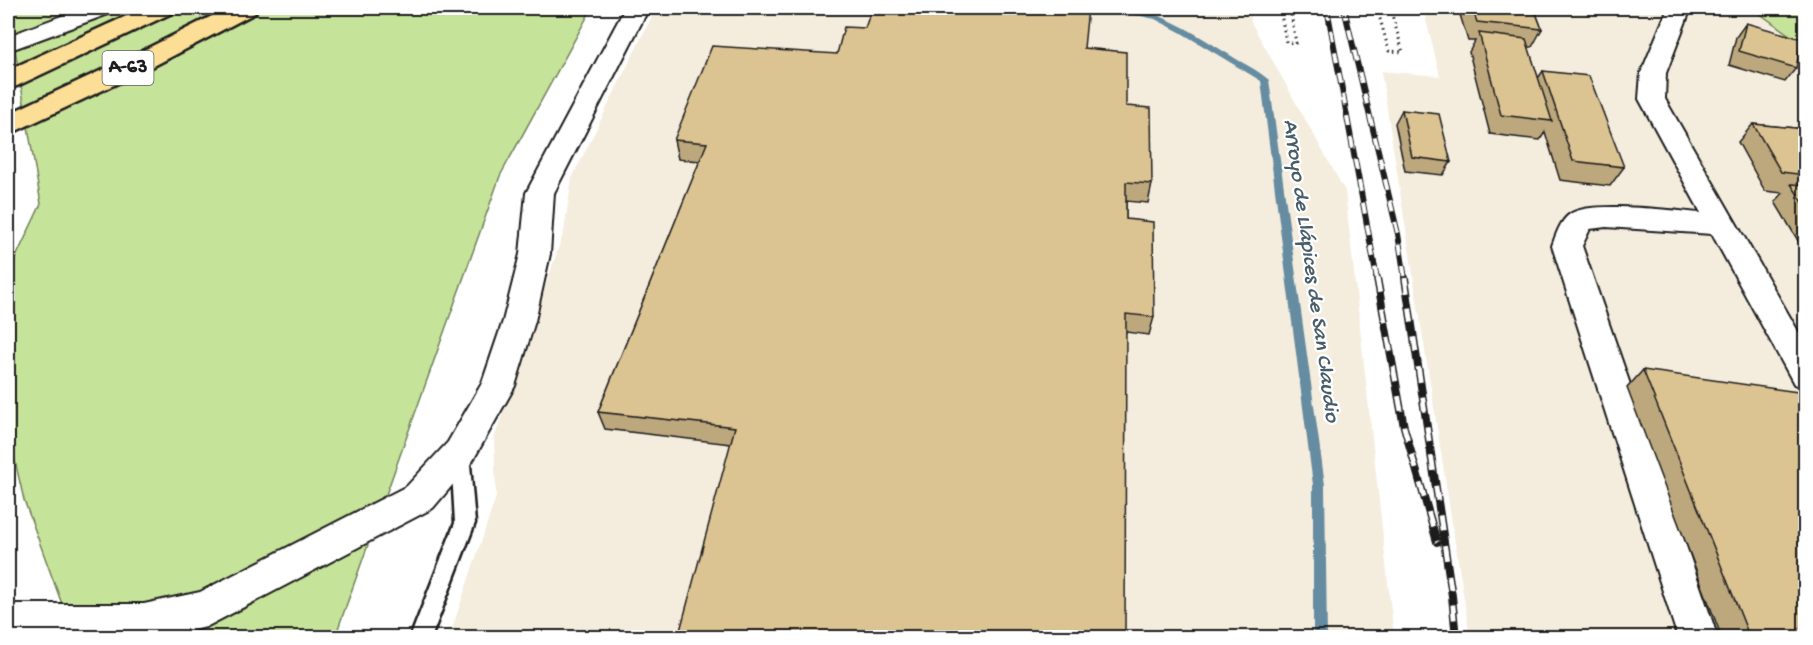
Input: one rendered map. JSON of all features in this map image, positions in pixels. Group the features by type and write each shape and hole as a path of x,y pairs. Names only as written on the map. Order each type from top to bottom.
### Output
{"highway":[{"name":"A-63","path":"8,80 163,8"},
{"name":"A-63","path":"8,124 139,63 246,8"}],"street":[{"path":"8,44 103,8"},
{"path":"8,623 144,624 206,609 420,497 460,452 498,386 519,321 535,254 540,193 637,8"},
{"path":"1679,8 1676,20 1655,65 1651,81 1652,99 1806,375"},
{"path":"1698,638 1567,246 1572,230 1581,220 1606,217 1722,224"}],"lane":[{"path":"420,638 465,524 460,452"}],"path":[{"path":"1280,8 1286,42 1296,43 1290,8"},
{"path":"1377,8 1389,51 1403,52 1390,8"}],"shaded area":[{"path":"656,8 1251,8 1251,22 1345,191 1394,637 449,638 496,497 494,439 564,231 572,178"},
{"path":"1423,8 1752,8 1805,46 1805,637 1470,637 1381,71 1440,76"}],"green space":[{"path":"8,8 592,8 500,176 335,637 74,637 24,500 8,431 8,274 41,204"},
{"path":"1752,8 1805,8 1805,46"}],"building":[{"path":"872,8 1088,8 1084,48 1126,52 1126,106 1151,108 1152,184 1126,182 1126,219 1153,222 1154,317 1126,314 1125,638 678,638 735,427 598,412 707,143 674,140 712,46 837,54 844,27 865,28"},
{"path":"1472,8 1534,8 1542,29 1477,22"},
{"path":"1746,23 1802,39 1796,68 1739,51"},
{"path":"1479,33 1526,39 1552,121 1501,115"},
{"path":"1543,71 1589,76 1624,167 1573,161"},
{"path":"1402,110 1439,114 1451,162 1412,157"},
{"path":"1753,124 1806,129 1806,175 1781,172"},
{"path":"1791,184 1806,185 1806,207"},
{"path":"1643,370 1798,392 1806,406 1806,638 1750,638"},
{"path":"1517,633 1537,638 1518,638"}],"waterway":[{"name":"Arroyo de Llápices de San Claudio","path":"1113,8 1157,17 1183,30 1265,80 1319,485 1320,638"}],"railway":[{"path":"1327,8 1377,279"},
{"path":"1344,8 1398,234 1405,279"},
{"path":"1377,278 1404,427 1437,542"},
{"path":"1405,278 1452,596 1456,638"}]}
